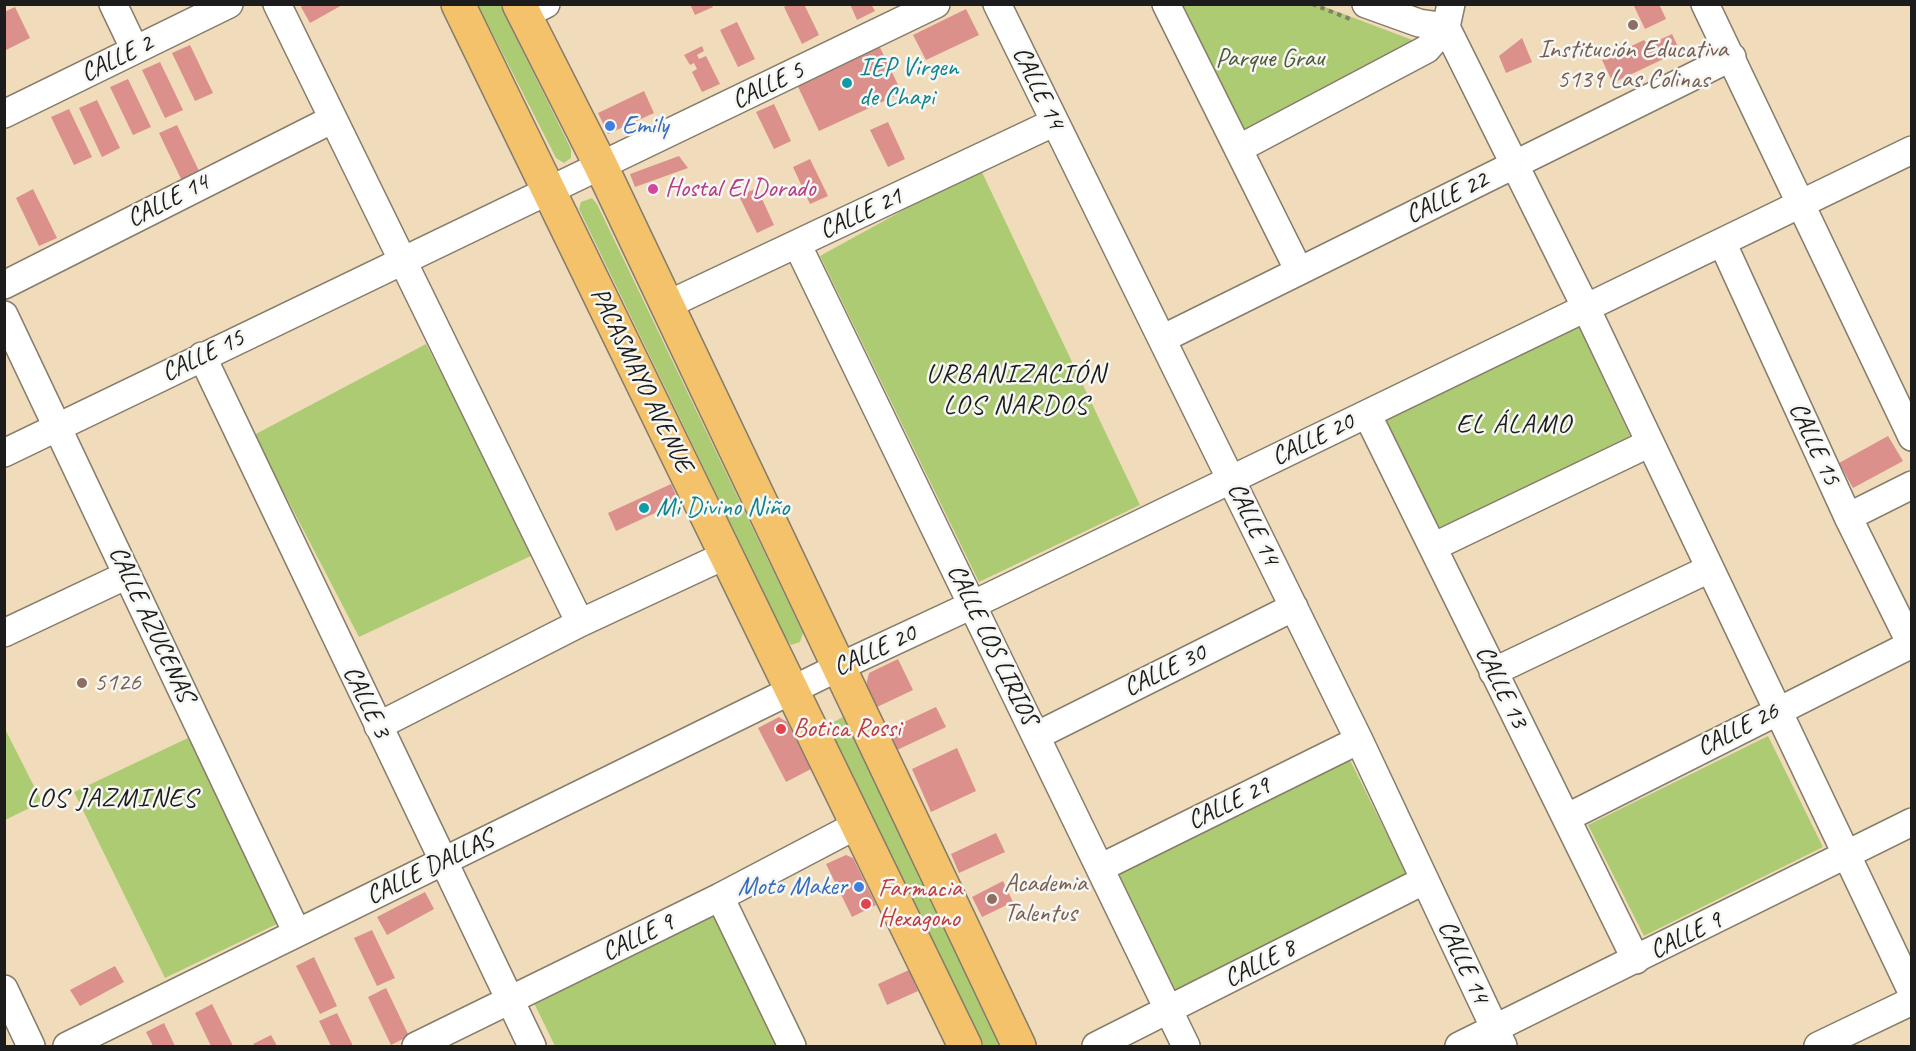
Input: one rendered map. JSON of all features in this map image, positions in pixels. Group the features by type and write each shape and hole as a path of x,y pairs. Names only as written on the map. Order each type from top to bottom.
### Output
{"main road":[{"name":"PACASMAYO AVENUE","path":"458,4 965,1047"},
{"path":"530,8 600,164 1019,1047"}],"street":[{"path":"113,4 135,50"},
{"name":"CALLE 2","path":"4,114 229,4"},
{"path":"277,4 580,624"},
{"name":"CALLE 5","path":"600,164 733,103 936,4"},
{"name":"CALLE 14","path":"998,4 1359,740 1499,1038"},
{"path":"1166,4 1299,271"},
{"path":"1705,4 1911,437"},
{"path":"1360,13 1419,23 1448,16"},
{"path":"1238,149 1427,48 1448,16"},
{"path":"1448,16 1516,164 1911,992"},
{"name":"CALLE 22","path":"1162,339 1732,57"},
{"name":"CALLE 14","path":"4,285 333,119"},
{"name":"CALLE 21","path":"667,305 1055,122"},
{"path":"1801,204 1911,150"},
{"name":"CALLE 15","path":"4,453 600,164"},
{"name":"CALLE 20","path":"792,690 1801,204"},
{"name":"CALLE 15","path":"1722,242 1848,517 1911,644"},
{"name":"CALLE LOS LIRIOS","path":"797,244 1186,1047"},
{"name":"CALLE AZUCENAS","path":"4,315 297,933"},
{"name":"CALLE 3","path":"202,356 532,1047"},
{"name":"CALLE 13","path":"1367,414 1636,960"},
{"path":"1433,548 1650,443"},
{"path":"1848,517 1911,485"},
{"path":"378,726 580,624 726,555"},
{"path":"1493,672 1709,569"},
{"path":"4,633 127,575"},
{"name":"CALLE 30","path":"1036,736 1294,607"},
{"name":"CALLE 26","path":"1566,818 1911,644"},
{"name":"CALLE DALLAS","path":"67,1047 792,690"},
{"name":"CALLE 29","path":"1100,868 1359,740"},
{"name":"CALLE 9","path":"1459,1047 1499,1038 1636,960 1848,856 1911,822"},
{"name":"CALLE 9","path":"416,1047 720,897 857,825"},
{"name":"CALLE 8","path":"1096,1047 1425,880"},
{"path":"720,897 792,1047"},
{"path":"4,989 32,1047"},
{"path":"1818,1047 1911,1001"}],"path":[{"path":"1312,4 1360,13"}],"green space":[{"path":"478,5 500,5 571,149 571,158 564,163 556,158"},
{"name":"Parque Grau","path":"1183,5 1320,5 1423,44 1244,134"},
{"path":"980,168 1140,505 979,582 820,256"},
{"path":"592,198 597,204 803,633 800,642 791,645 786,638 579,209 581,202"},
{"path":"1577,323 1630,436 1438,530 1383,417"},
{"path":"426,344 535,554 359,637 254,435"},
{"path":"845,716 1001,1045 999,1046 984,1046 828,725"},
{"path":"4,727 42,802 5,820 4,820"},
{"path":"1768,736 1823,847 1644,936 1588,825"},
{"path":"190,737 281,922 165,978 74,792"},
{"path":"1348,756 1408,877 1175,991 1116,871"},
{"path":"716,915 780,1046 555,1046 534,1003"}],"building":[{"path":"305,4 344,4 310,23 301,7"},
{"path":"690,4 711,4 713,7 695,15"},
{"path":"789,4 804,4 819,35 802,44 784,7"},
{"path":"850,4 871,4 875,11 857,20"},
{"path":"1633,4 1659,4 1666,19 1645,29"},
{"path":"15,7 30,38 4,51 4,12"},
{"path":"966,9 979,35 926,60 913,35"},
{"path":"737,22 755,59 738,67 720,30"},
{"path":"1672,34 1680,51 1613,83 1602,60 1644,40 1648,45"},
{"name":"IEP Virgen de Chapi","path":"874,35 902,93 819,131 792,74"},
{"path":"1522,38 1532,62 1506,73 1499,56"},
{"path":"190,45 213,93 195,101 172,53"},
{"path":"702,46 704,51 697,55 699,59 706,56 720,84 702,92 692,72 697,69 694,63 690,65 684,55"},
{"path":"160,62 183,110 165,118 142,70"},
{"path":"128,79 151,127 133,135 110,87"},
{"path":"644,91 654,113 608,134 598,113"},
{"path":"97,100 120,148 102,157 79,108"},
{"path":"774,104 791,141 774,149 756,112"},
{"path":"69,109 92,157 74,165 51,117"},
{"path":"888,122 905,159 888,167 870,130"},
{"path":"177,125 200,173 182,181 159,133"},
{"path":"679,156 688,168 635,187 630,174"},
{"path":"810,159 828,196 810,204 793,167"},
{"path":"757,188 774,225 757,233 739,196"},
{"path":"33,189 57,238 39,246 16,198"},
{"path":"1888,436 1903,461 1853,488 1839,463"},
{"name":"Mi Divino Niño","path":"671,484 679,502 616,531 608,513"},
{"path":"898,659 913,690 877,707 866,685 869,673"},
{"path":"936,707 946,727 897,750 887,730"},
{"path":"779,717 787,722 811,769 786,782 758,728"},
{"path":"957,748 976,791 931,812 912,769"},
{"path":"996,833 1005,852 959,873 951,854"},
{"path":"846,855 853,858 876,905 852,917 826,864"},
{"name":"Academia Talentus","path":"1003,881 1013,902 982,917 972,897"},
{"path":"425,892 434,909 387,935 377,917"},
{"path":"372,930 395,978 377,986 354,938"},
{"path":"314,957 337,1006 320,1014 296,966"},
{"path":"115,966 124,982 80,1006 70,990"},
{"path":"909,970 918,991 887,1005 878,984"},
{"path":"386,988 409,1036 391,1045 368,997"},
{"path":"212,1004 233,1046 211,1046 195,1013"},
{"path":"337,1013 353,1046 331,1046 319,1021"},
{"path":"164,1023 175,1046 153,1046 146,1032"},
{"path":"271,1035 277,1046 255,1046 253,1044"}],"place":[{"name":"Institución Educativa 5139 Las Colinas","path":"1633,25"},
{"name":"IEP Virgen de Chapi","path":"847,83"},
{"name":"Emily","path":"610,126"},
{"name":"Hostal El Dorado","path":"653,189"},
{"name":"Mi Divino Niño","path":"644,508"},
{"name":"5126","path":"82,683"},
{"name":"Botica Rossi","path":"781,729"},
{"name":"Moto Maker","path":"859,887"},
{"name":"Academia Talentus","path":"992,899"},
{"name":"Farmacia Hexagono","path":"866,904"}],"district":[{"name":"URBANIZACIÓN LOS NARDOS","path":"1016,390"},
{"name":"EL ÁLAMO","path":"1514,425"},
{"name":"LOS JAZMINES","path":"112,799"}]}
